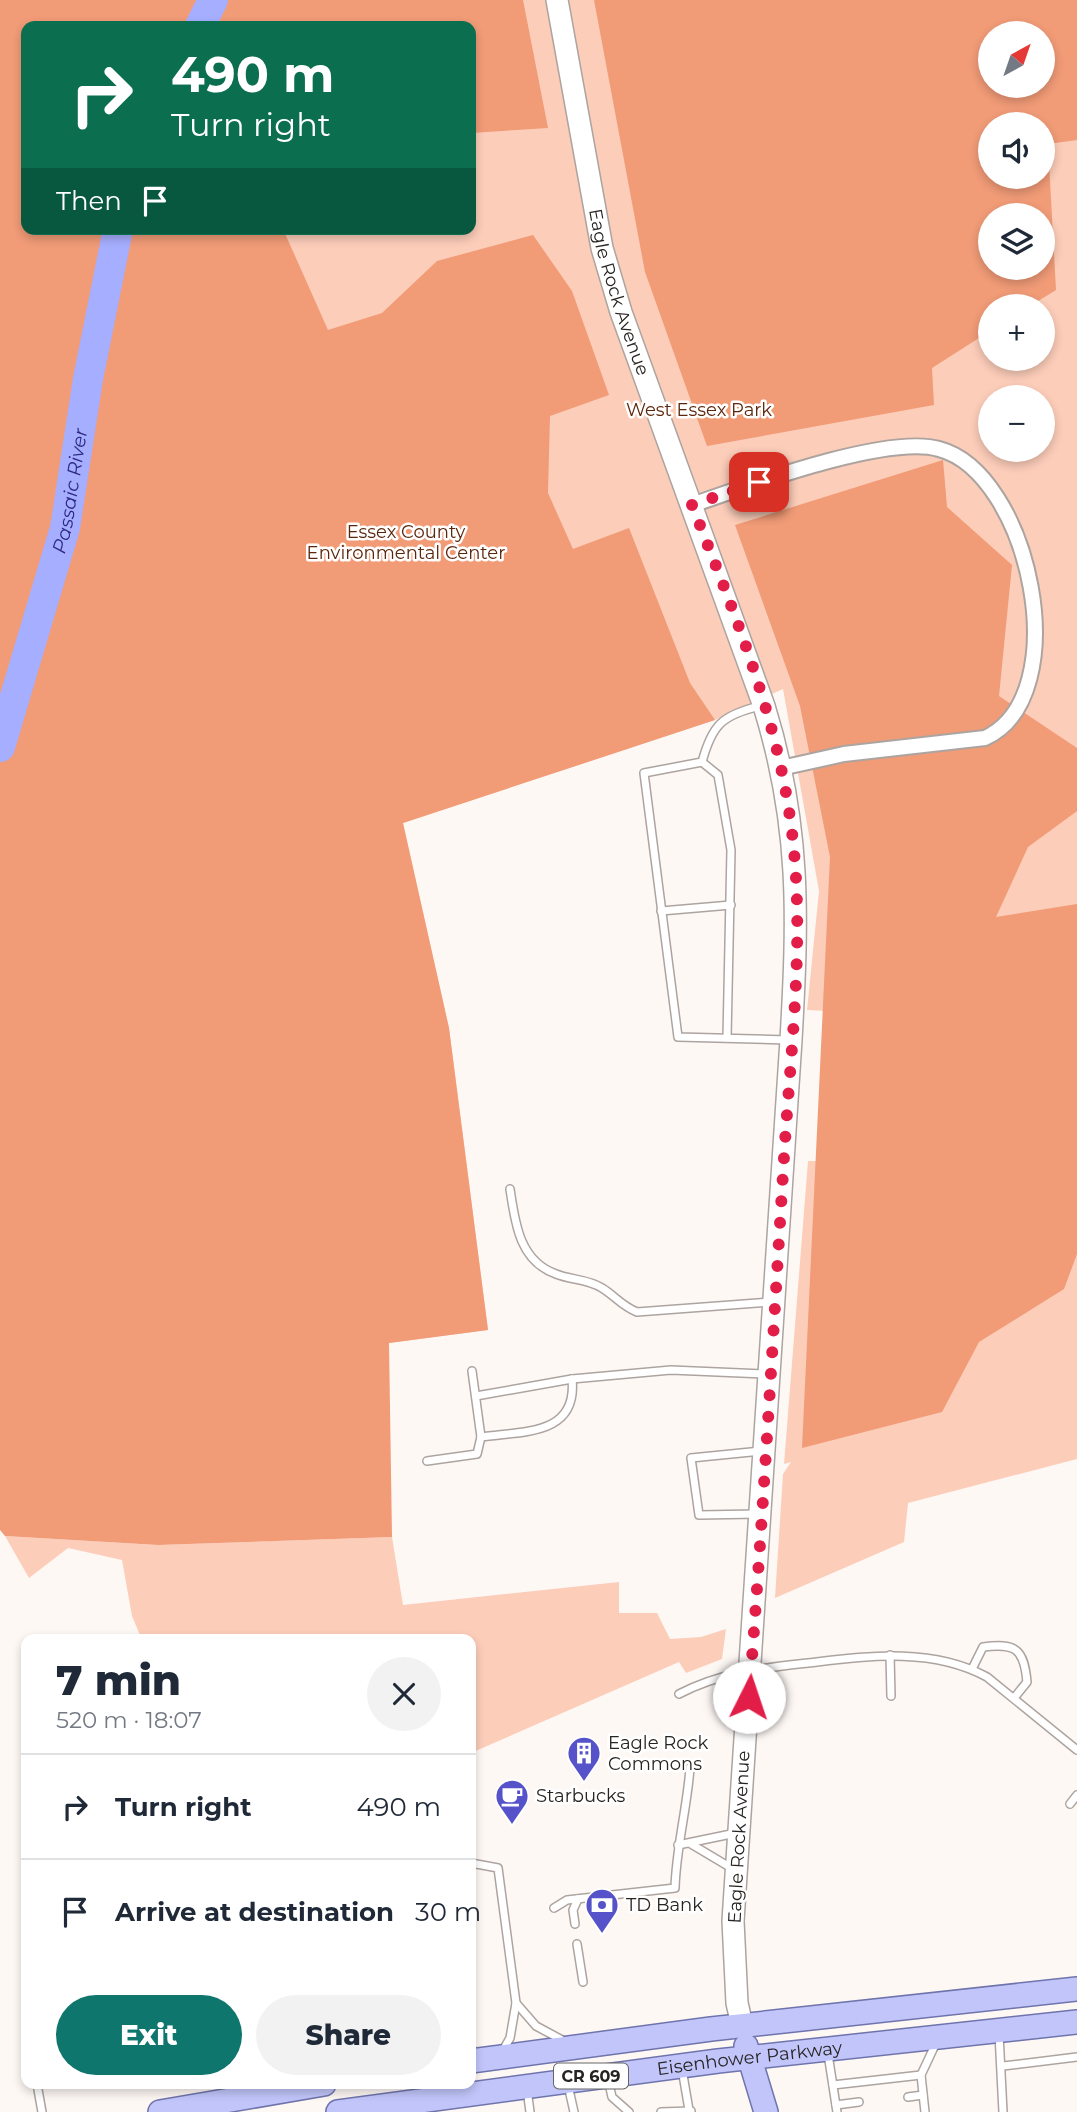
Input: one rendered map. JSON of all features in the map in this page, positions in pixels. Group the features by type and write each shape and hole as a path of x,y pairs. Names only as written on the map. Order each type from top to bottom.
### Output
{"main road":[{"name":"Eagle Rock Avenue","path":"557,0 602,248 621,312 764,706 790,813 797,889 791,1040 733,1921 737,2003 749,2058 766,2112"},
{"name":"Eisenhower Parkway","path":"476,2060 573,2045 1077,1989"},
{"name":"Eisenhower Parkway","path":"338,2112 402,2108 567,2079 940,2035 1077,2022"},
{"path":"160,2112 295,2089"}],"street":[{"path":"692,505 864,453 922,445 943,449 960,459 987,483 1028,557 1037,601 1039,648 1028,692 1015,718 1002,730 985,737 844,754 781,768"}],"lane":[{"path":"702,762 716,725 741,711 764,706"},
{"path":"727,1038 731,850 718,775 702,762 644,773 678,1037 791,1040"},
{"path":"661,911 731,905"},
{"path":"509,1189 518,1234 528,1254 540,1267 602,1288 623,1306 637,1312 733,1302 775,1302"},
{"path":"476,1396 572,1379 671,1370 770,1374"},
{"path":"427,1461 477,1454 481,1437 472,1371"},
{"path":"481,1437 552,1425 572,1403 572,1379"},
{"path":"761,1514 699,1516 691,1458 765,1450"},
{"path":"972,1668 982,1647 1002,1645 1013,1648 1024,1661 1027,1682 1014,1698"},
{"path":"890,1655 891,1696"},
{"path":"679,1693 706,1679 751,1670 890,1655 925,1657 972,1668 1014,1698 1077,1750"},
{"path":"554,1908 567,1900 676,1888 678,1846 688,1805 690,1768"},
{"path":"1070,1804 1077,1795"},
{"path":"678,1846 738,1833"},
{"path":"691,1844 736,1871"},
{"path":"476,1864 498,1868 516,2003 510,2038 500,2056"},
{"path":"575,1924 573,1910 578,1899"},
{"path":"577,1944 583,1982"},
{"path":"516,2003 536,2026 573,2045"},
{"path":"999,2029 1003,2066 1003,2112"},
{"path":"925,2112 921,2075 940,2035"},
{"path":"827,2049 836,2109 859,2102"},
{"path":"1003,2066 1077,2057"},
{"path":"661,2112 691,2111 682,2066"},
{"path":"608,2075 612,2097 629,2112"},
{"path":"833,2085 921,2075"},
{"path":"567,2079 574,2112"},
{"path":"526,2085 530,2112"},
{"path":"38,2089 41,2112"},
{"path":"908,2097 923,2095"}],"green space":[{"name":"Essex County Environmental Center","path":"0,0 523,0 548,128 476,133 476,21 21,21 21,235 286,235 328,330 382,313 437,261 533,235 572,291 609,395 550,416 548,493 573,549 629,528 690,683 715,720 403,823 449,1028 488,1330 389,1343 392,1537 158,1545 5,1536 0,1530"},
{"name":"West Essex Park","path":"289,0 1077,0 1077,1459 908,1503 904,1542 775,1598 783,1474 791,1462 784,1464 808,1161 967,1160 972,1018 807,1010 819,891 783,689 715,720 403,823 449,1028 488,1330 389,1343 0,1275 180,235 476,235 476,21 436,21"},
{"path":"594,0 1077,0 1077,140 1055,143 1055,112 978,112 978,189 1050,189 1051,203 978,203 978,280 1055,280 1055,272 1056,290 1050,294 978,294 978,339 932,368 934,405 707,446 645,272"},
{"path":"943,460 947,507 1012,565 999,696 1077,748 1077,811 1028,847 996,917 1077,904 1077,1254 1064,1289 979,1342 942,1412 802,1448 830,857 800,706 735,525"},
{"path":"5,1536 158,1545 392,1537 403,1605 619,1582 619,1613 657,1613 670,1639 701,1637 726,1629 722,1659 686,1673 679,1662 476,1751 476,1634 140,1634 132,1616 122,1560 68,1548 29,1578"}],"waterway":[{"name":"Passaic River","path":"202,21 213,0"},
{"name":"Passaic River","path":"0,747 65,528 88,379 117,235"}],"place":[{"name":"Eagle Rock Commons","path":"584,1783"},
{"name":"Starbucks","path":"512,1826"},
{"name":"TD Bank","path":"602,1935"}],"route":[{"path":"749,1697 780,1223 797,889 790,813 774,737 716,565 692,505 759,482"}]}
